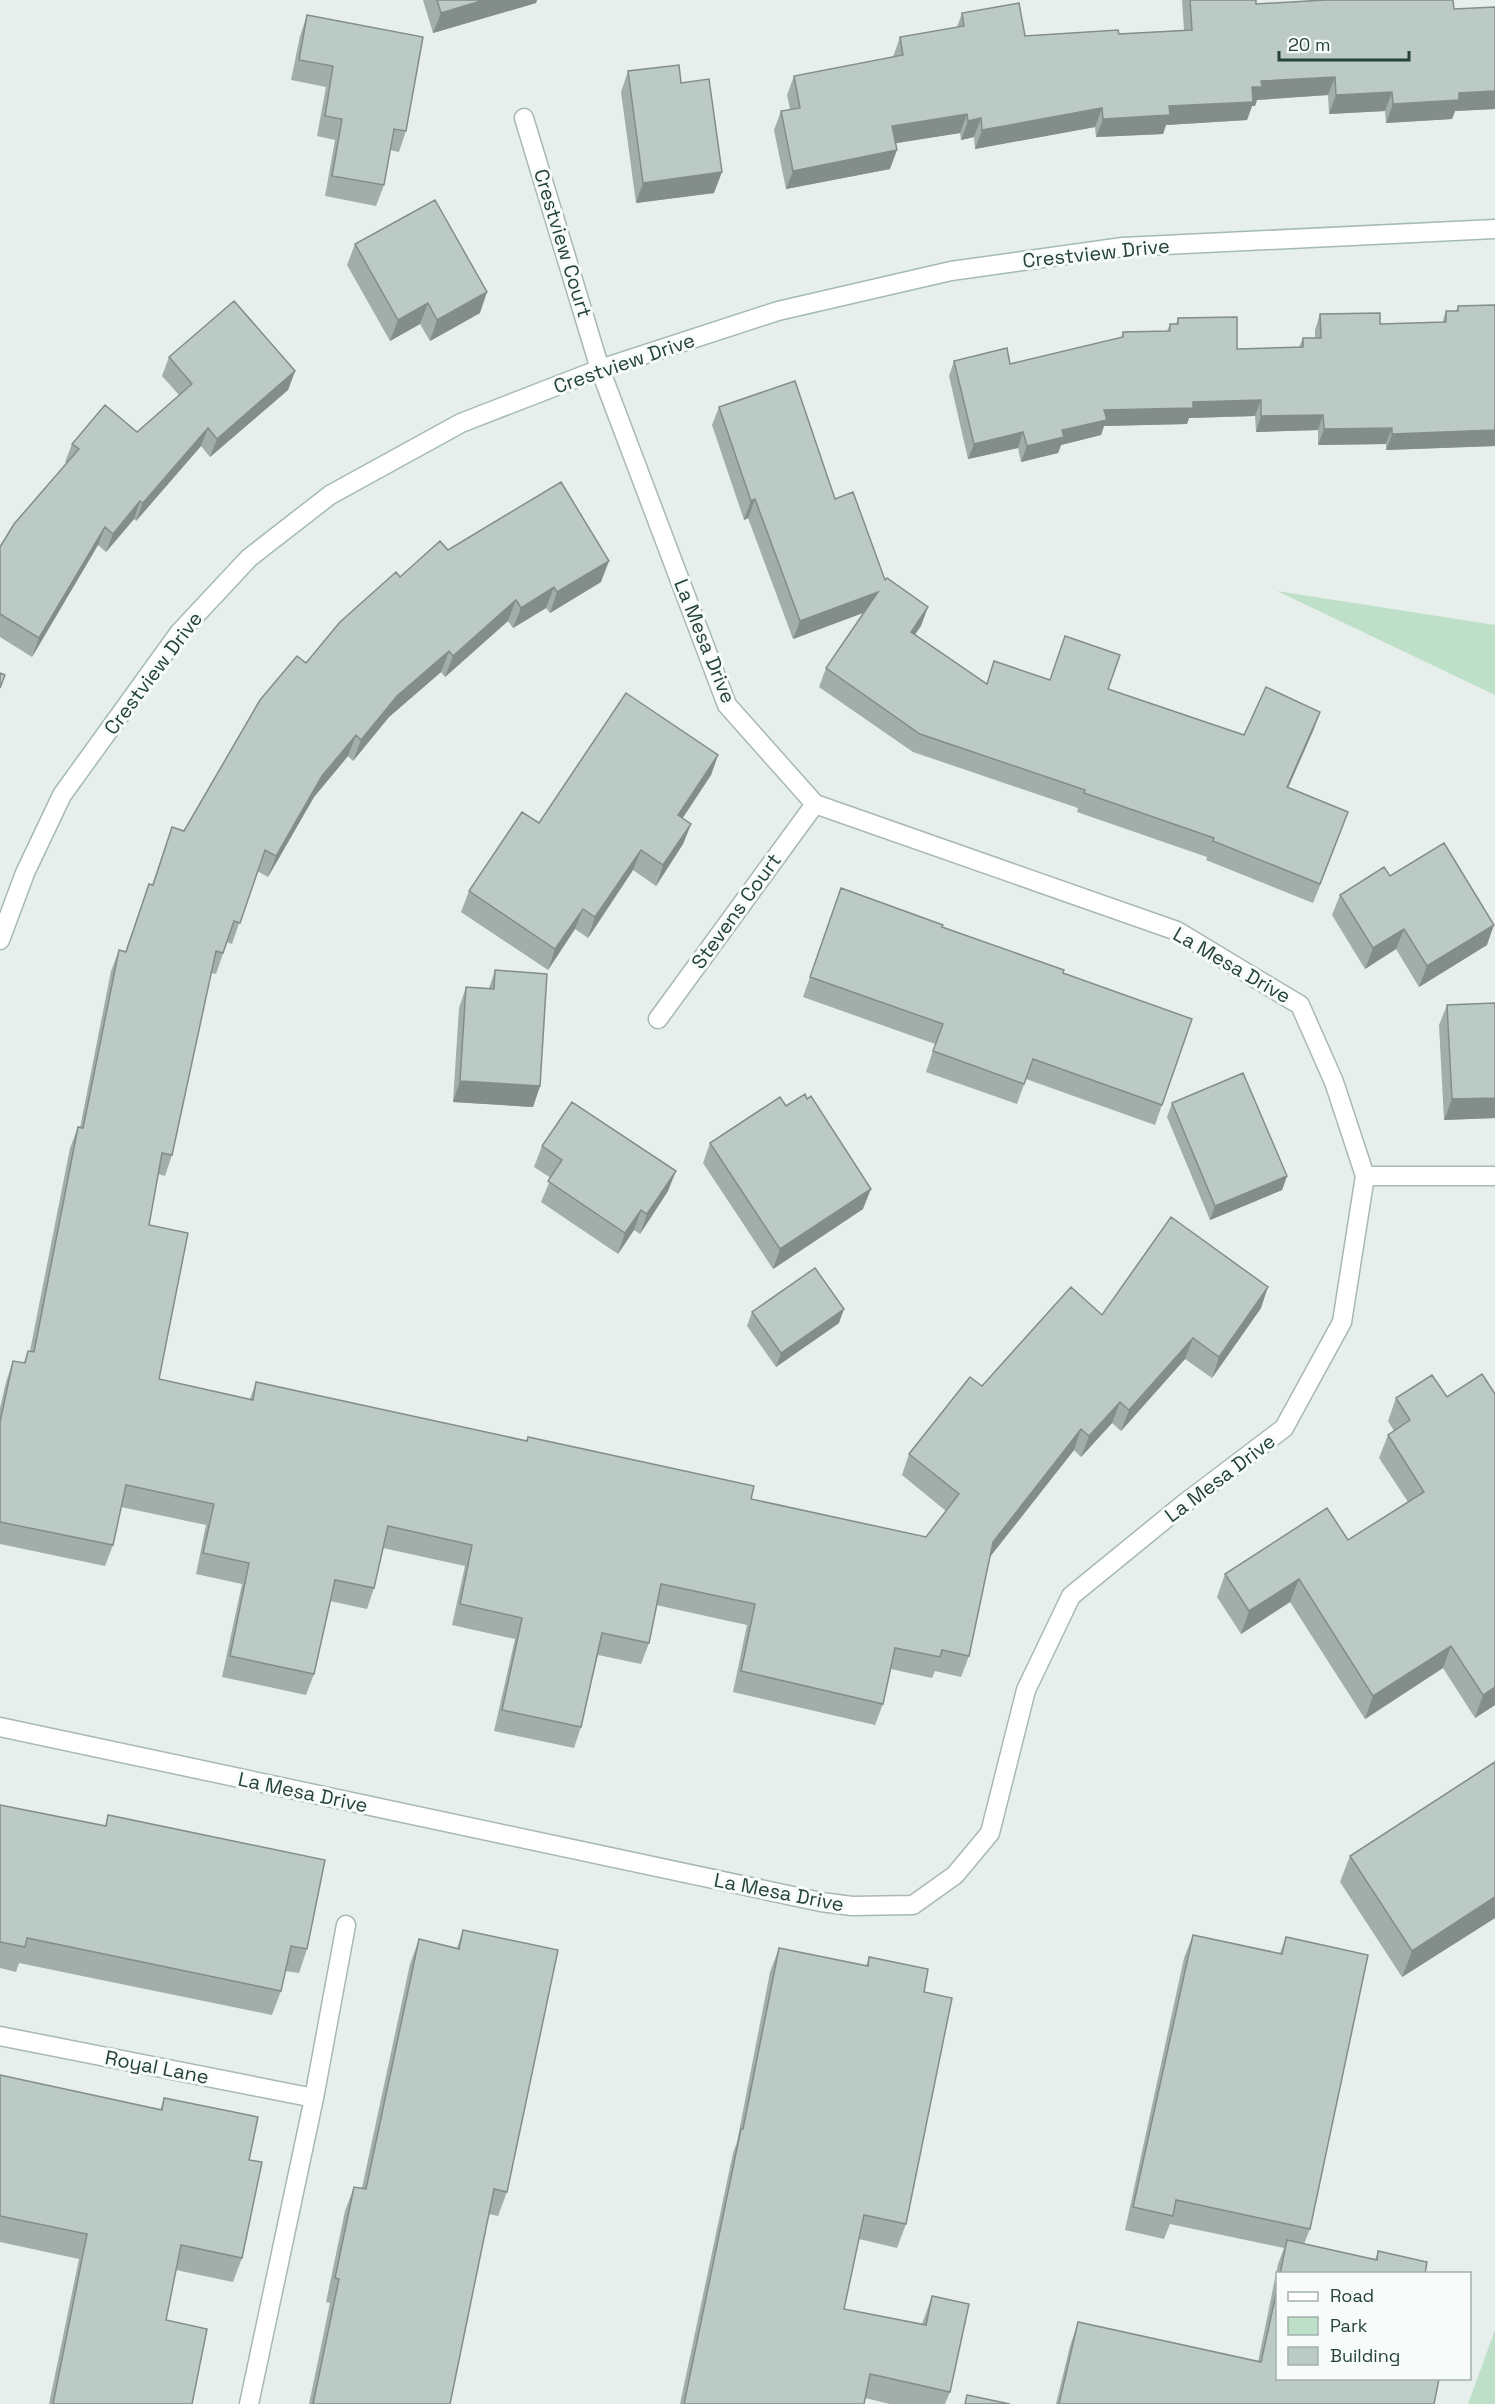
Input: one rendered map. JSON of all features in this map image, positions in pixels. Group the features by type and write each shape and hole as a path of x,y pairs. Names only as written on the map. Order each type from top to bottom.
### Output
{"street":[{"name":"Crestview Court","path":"524,118 600,369"},
{"name":"Crestview Drive","path":"0,940 25,873 62,795 179,633 249,558 330,495 451,429 600,369 778,311 951,271 1123,247 1495,229"},
{"name":"La Mesa Drive","path":"0,1727 820,1902 852,1906 913,1905 955,1875 990,1833 1026,1690 1071,1596 1185,1503 1284,1428 1342,1322 1365,1176 1334,1082 1299,1005 1177,931 814,804 727,705 600,369"},
{"name":"Stevens Court","path":"658,1019 814,804"},
{"path":"1365,1176 1495,1176"},
{"path":"249,2404 314,2098 346,1925"},
{"name":"Royal Lane","path":"0,2036 314,2098"}],"green space":[{"path":"1277,591 1495,625 1495,695"},
{"path":"1495,2330 1495,2404 1468,2404"}],"building":[{"path":"437,0 484,0 441,13"},
{"path":"1190,0 1256,0 1256,4 1325,0 1453,0 1454,9 1495,7 1495,91 1459,93 1459,100 1393,104 1392,92 1336,95 1335,77 1261,81 1262,87 1252,87 1253,102 1169,106 1170,115 1103,119 1102,108 982,130 981,118 968,121 967,114 892,126 897,150 793,171 781,111 800,108 794,76 903,55 900,37 964,26 962,13 1019,3 1025,36 1118,30 1119,34 1192,30"},
{"path":"307,15 423,37 406,131 394,129 384,185 332,176 342,119 325,116 333,66 299,60"},
{"path":"679,65 681,83 709,79 722,172 643,183 628,71"},
{"path":"435,200 487,292 437,320 428,303 398,320 355,244"},
{"path":"234,301 295,371 217,439 208,428 143,503 140,501 113,534 105,527 39,638 0,614 0,547 14,524 79,449 72,444 105,405 137,432 192,384 169,357"},
{"path":"1495,305 1495,430 1392,434 1392,428 1324,429 1323,415 1261,416 1261,400 1193,402 1193,408 1104,410 1107,420 1062,430 1064,437 1027,446 1023,432 974,444 954,361 1007,348 1010,364 1123,337 1123,332 1170,331 1170,324 1178,324 1178,318 1237,317 1237,349 1303,347 1303,338 1321,338 1320,314 1380,313 1380,324 1446,322 1446,311 1458,311 1458,306"},
{"path":"795,381 835,499 853,492 885,580 887,578 928,607 911,632 987,684 994,661 1050,680 1065,636 1120,655 1108,689 1244,735 1266,687 1320,712 1287,787 1348,812 1320,884 1213,841 1214,838 1084,793 1085,790 920,734 826,668 878,592 800,621 755,499 751,501 719,407"},
{"path":"561,482 609,561 557,592 554,587 521,608 516,600 453,656 449,651 397,696 361,740 356,735 322,776 276,856 265,850 240,923 234,921 223,953 216,951 172,1155 162,1153 149,1225 188,1233 159,1379 253,1400 256,1382 527,1441 528,1437 754,1486 751,1499 926,1537 959,1494 909,1454 970,1377 982,1386 1071,1287 1102,1315 1171,1217 1268,1287 1219,1357 1193,1338 1129,1410 1120,1402 1089,1436 1081,1429 993,1542 969,1656 942,1650 940,1657 895,1648 883,1704 741,1671 755,1604 661,1584 649,1643 602,1633 581,1727 502,1710 522,1618 460,1604 472,1545 388,1526 374,1588 335,1580 314,1674 230,1656 249,1563 203,1553 214,1504 126,1485 113,1545 0,1522 0,1422 13,1361 25,1363 28,1351 34,1352 78,1127 83,1128 119,950 126,952 149,884 153,885 172,827 184,831 260,700 297,656 306,663 340,622 396,572 400,577 440,541 448,550"},
{"path":"0,673 5,675 0,688"},
{"path":"626,693 718,755 678,815 691,824 663,865 641,850 595,917 583,909 555,949 469,891 522,812 539,823"},
{"path":"1444,843 1494,925 1427,966 1404,929 1373,948 1340,895 1384,867 1390,876"},
{"path":"841,888 1064,970 1063,973 1192,1019 1162,1105 1033,1059 1024,1084 933,1051 943,1024 810,977"},
{"path":"495,970 547,974 540,1086 460,1081 466,987 494,989"},
{"path":"1495,1003 1495,1098 1452,1099 1447,1005"},
{"path":"1243,1073 1287,1176 1215,1206 1172,1103"},
{"path":"805,1094 807,1099 811,1096 871,1189 780,1249 710,1143 780,1097 786,1106"},
{"path":"572,1102 676,1171 647,1214 641,1210 625,1233 548,1181 562,1160 542,1146"},
{"path":"815,1268 844,1309 781,1353 752,1312"},
{"path":"1482,1374 1495,1394 1495,1687 1483,1695 1451,1646 1373,1696 1299,1579 1249,1611 1225,1574 1327,1508 1348,1540 1424,1492 1388,1435 1410,1420 1396,1398 1432,1375 1447,1397"},
{"path":"1495,1762 1495,1897 1412,1951 1350,1856"},
{"path":"0,1805 106,1826 108,1815 325,1860 307,1949 291,1946 281,1991 27,1938 25,1947 0,1942"},
{"path":"463,1930 558,1950 507,2192 494,2189 450,2404 313,2404 339,2279 335,2278 354,2187 366,2189 419,1939 459,1949"},
{"path":"1193,1935 1282,1954 1286,1937 1368,1955 1310,2229 1176,2200 1173,2216 1133,2207"},
{"path":"779,1948 868,1966 869,1957 928,1969 924,1992 952,1998 906,2224 864,2215 844,2309 926,2325 932,2296 969,2304 950,2392 870,2374 864,2404 684,2404"},
{"path":"0,2075 162,2110 164,2098 258,2117 249,2160 262,2162 242,2258 181,2245 166,2320 207,2329 192,2404 53,2404 87,2234 0,2216"},
{"path":"1287,2240 1377,2260 1378,2251 1427,2262 1425,2272 1280,2272"},
{"path":"1276,2294 1276,2380 1439,2380 1434,2404 1059,2404 1078,2322 1261,2362"},
{"path":"967,2395 1010,2404 965,2404"}]}
